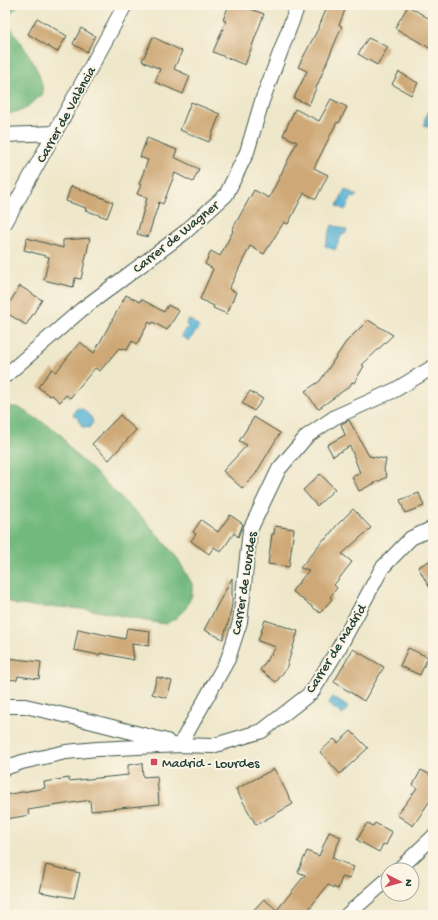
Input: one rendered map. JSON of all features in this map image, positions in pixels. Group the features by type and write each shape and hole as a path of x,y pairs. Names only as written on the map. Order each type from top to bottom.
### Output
{"street":[{"name":"Carrer de València","path":"5,223 125,5"},
{"name":"Carrer de Wagner","path":"5,376 81,310 184,232 226,195 247,152 262,101 298,5"},
{"path":"5,135 55,133"},
{"name":"Carrer de Lourdes","path":"180,745 228,659 240,622 250,530 279,469 307,436 335,417 396,390 433,366"},
{"name":"Carrer de Madrid","path":"5,768 22,762 66,752 180,745 212,746 262,731 312,692 340,646 382,568 411,538 433,528"},
{"path":"5,706 25,706 180,745"},
{"path":"406,862 433,837"},
{"path":"347,915 380,886"}],"green space":[{"path":"5,5 19,5 11,13 8,23 35,66 42,84 43,94 23,110 5,115"},
{"path":"18,407 62,436 68,446 81,460 144,519 178,559 192,584 192,595 186,608 176,618 166,624 93,610 16,605 5,599 5,408"}],"water":[{"path":"433,104 433,124 431,124 429,128 424,125 426,122 424,120"},
{"path":"345,189 357,195 355,198 352,197 345,210 337,206"},
{"path":"332,225 347,230 346,233 342,234 335,250 325,246"},
{"path":"188,320 192,321 199,327 189,341 181,336 188,327 186,324"},
{"path":"77,408 83,409 91,417 93,422 89,428 82,427 78,418 73,415"},
{"path":"333,697 348,707 343,715 328,704"}],"building":[{"path":"229,5 240,5 264,14 245,65 213,52 226,21 223,20"},
{"path":"328,5 347,5 339,25 342,26 309,105 294,98 307,71 298,67 318,29"},
{"path":"408,6 433,21 433,50 395,28"},
{"path":"37,18 67,36 57,52 28,34"},
{"path":"81,28 95,36 87,52 73,44"},
{"path":"153,37 182,51 174,69 190,76 183,94 155,82 160,69 142,61"},
{"path":"368,38 388,47 377,65 358,54"},
{"path":"399,72 418,83 411,95 392,84"},
{"path":"331,99 347,107 339,123 337,122 314,168 328,175 316,199 304,193 288,224 284,222 264,254 250,246 229,289 236,292 227,314 213,308 214,306 200,299 213,269 205,264 211,251 220,256 233,231 232,230 254,190 269,198 297,142 283,135 295,109 319,121"},
{"path":"191,102 220,114 209,142 180,130"},
{"path":"147,138 177,150 174,157 199,169 193,182 175,173 163,204 159,202 148,237 137,234 147,198 137,194 148,160 140,157"},
{"path":"71,186 113,202 107,218 66,201"},
{"path":"27,238 63,248 63,240 90,238 81,279 75,278 73,287 44,280 49,257 24,250"},
{"path":"20,286 42,300 26,325 5,312"},
{"path":"126,295 140,302 141,299 164,312 168,305 179,311 167,330 153,322 152,324 149,322 137,344 132,341 127,350 119,348 100,371 95,368 70,398 66,395 60,402 52,395 50,396 38,387 52,369 56,372 80,342 94,353"},
{"path":"368,320 393,335 362,365 364,366 354,383 352,382 350,386 318,409 305,391 320,381 346,342"},
{"path":"250,391 263,399 254,411 242,403"},
{"path":"120,415 136,430 109,460 92,444"},
{"path":"254,417 280,433 255,475 242,488 223,471 247,445 239,441"},
{"path":"349,420 369,456 386,459 384,470 387,477 359,491 352,477 360,473 350,446 333,456 327,445 345,435 341,424"},
{"path":"320,474 335,489 317,506 303,490"},
{"path":"419,493 424,506 405,513 400,500"},
{"path":"353,509 371,528 342,554 352,562 334,585 337,588 330,597 332,599 320,613 292,591 309,570 300,568 324,539 325,540"},
{"path":"230,515 243,524 238,537 234,533 221,552 214,547 209,554 191,541 196,534 193,532 201,520 218,532"},
{"path":"275,526 294,529 289,567 268,564 272,534 274,534"},
{"path":"433,559 433,594 418,567"},
{"path":"232,578 232,604 223,639 204,630"},
{"path":"265,620 298,631 286,669 276,682 260,670 276,647 258,641"},
{"path":"127,628 150,631 149,646 132,644 134,660 100,653 99,655 74,650 78,629 125,639"},
{"path":"408,648 428,657 420,675 400,666"},
{"path":"353,649 384,667 364,701 334,682"},
{"path":"7,658 41,662 39,679 18,676 17,680 5,679"},
{"path":"157,677 172,681 167,698 152,694"},
{"path":"351,731 368,748 340,774 320,752 334,739 338,743"},
{"path":"142,763 143,777 157,776 159,804 91,811 90,800 28,810 29,815 7,819 5,795 45,788 44,782 69,778 69,781 128,775 128,765"},
{"path":"274,769 293,804 256,825 236,789"},
{"path":"421,770 433,776 433,796 413,826 397,815 417,788 413,785"},
{"path":"367,823 373,826 375,823 392,832 386,845 383,844 379,852 357,840"},
{"path":"329,832 341,837 332,858 354,867 349,879 342,877 338,889 328,885 304,915 249,915 264,899 277,910 305,875 298,872 307,851 319,856"},
{"path":"46,865 80,873 74,898 40,892"}],"place":[{"name":"Madrid - Lourdes","path":"154,762"}]}
